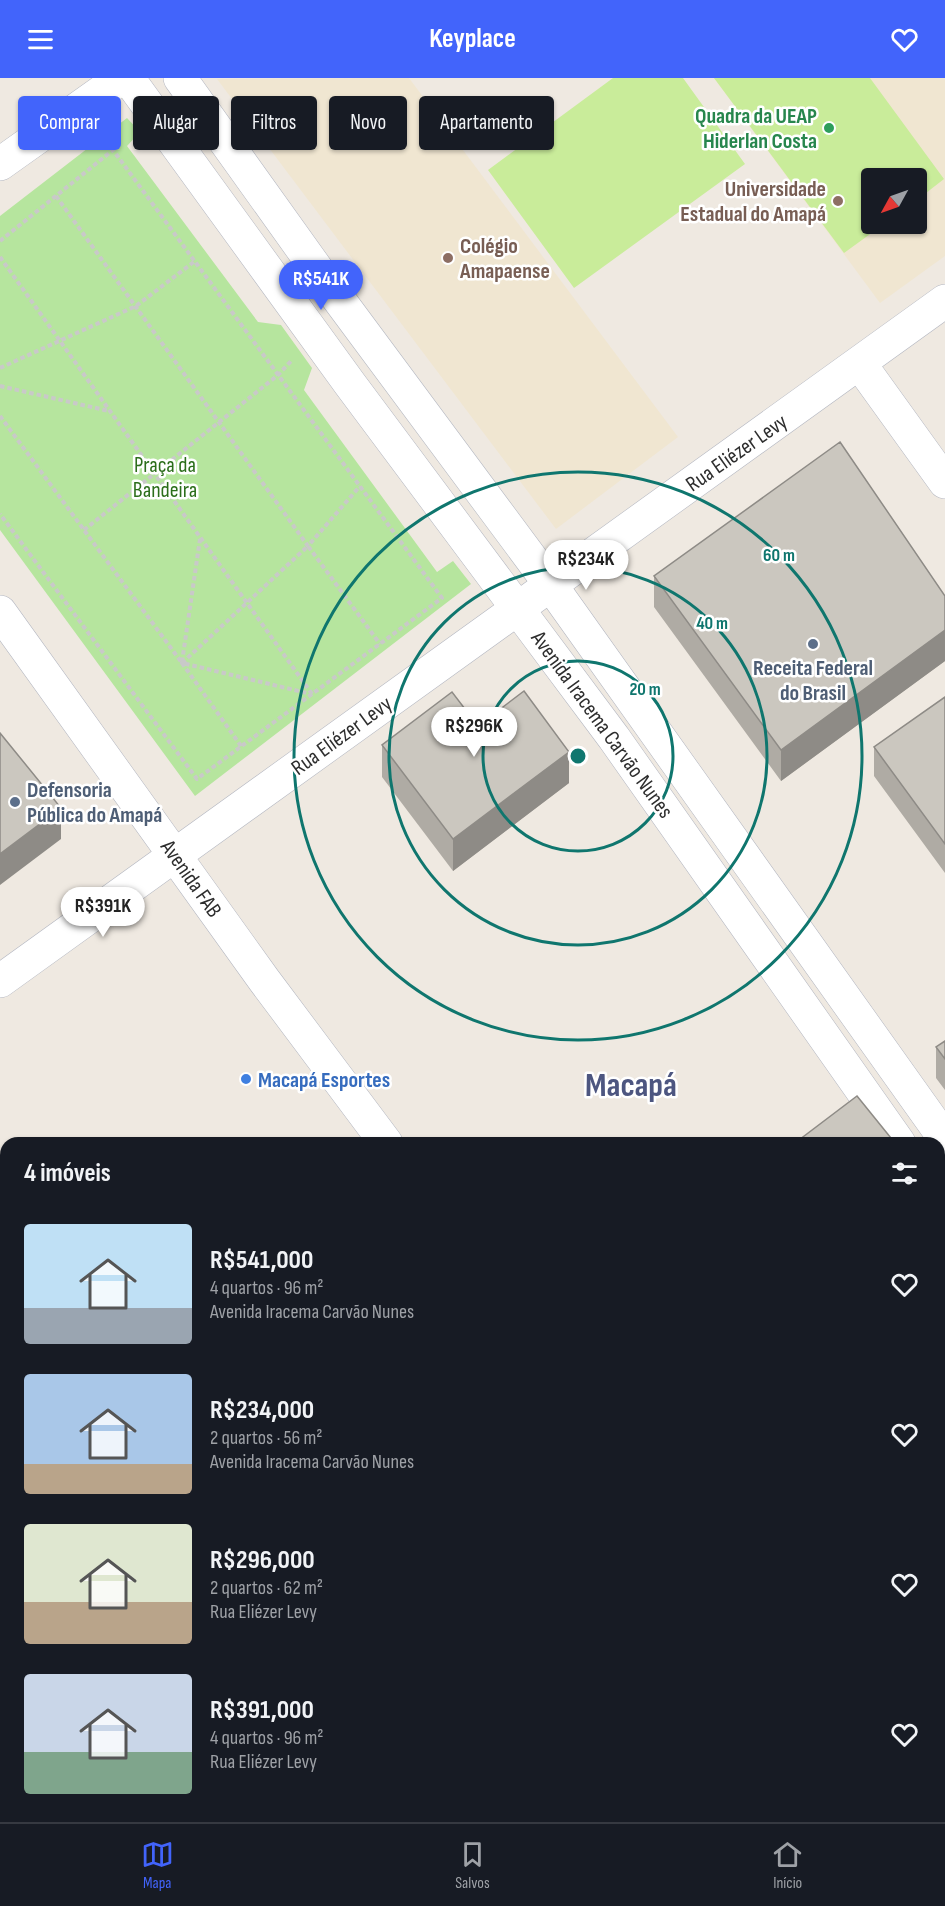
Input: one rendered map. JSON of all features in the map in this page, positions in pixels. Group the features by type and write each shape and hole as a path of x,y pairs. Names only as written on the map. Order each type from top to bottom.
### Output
{"street":[{"path":"0,164 121,78"},
{"name":"Avenida Iracema Carvão Nunes","path":"128,78 350,384 614,738 895,1137"},
{"name":"Avenida Iracema Carvão Nunes","path":"180,78 323,278 550,584 944,1137"},
{"path":"290,302 323,278"},
{"name":"Rua Eliézer Levy","path":"0,981 945,301"},
{"path":"350,384 384,361"},
{"path":"860,364 945,482"},
{"name":"Avenida FAB","path":"0,612 176,854 264,980 382,1137"}],"path":[{"path":"0,241 113,150 442,598 197,779 0,514"},
{"path":"56,196 380,644"},
{"path":"0,257 312,694"},
{"path":"0,368 136,306 195,261"},
{"path":"84,530 278,375 298,353"},
{"path":"0,386 109,411"},
{"path":"0,416 241,746"},
{"path":"182,663 308,546 360,486"},
{"path":"182,663 200,537"},
{"path":"182,663 312,694"}],"shaded area":[{"name":"Colégio Amapaense","path":"409,78 422,96 419,96 419,150 463,150 678,437 556,529 270,150 317,150 317,96 231,98 217,79"},
{"name":"Quadra da UEAP Hiderlan Costa","path":"714,78 945,78 945,256 880,303"}],"green space":[{"path":"613,78 683,78 745,164 574,288 488,170 515,150 554,150 554,121"},
{"name":"Quadra da UEAP Hiderlan Costa","path":"714,78 870,78 944,179 927,192 927,168 861,168 861,234 870,234 844,253"},
{"name":"Praça da Bandeira","path":"127,118 133,124 133,140 127,146 258,322 281,325 312,368 304,390 437,572 453,561 471,584 195,796 0,530 0,216 86,150 121,150 121,123"}],"building":[{"name":"Receita Federal do Brasil","path":"840,442 945,596 945,630 781,750 654,576"},
{"path":"524,691 569,752 453,839 382,745 452,692 478,726"},
{"path":"945,697 945,844 874,747"},
{"path":"0,733 61,808 0,854"},
{"path":"945,1041 945,1059 936,1047"},
{"path":"857,1096 890,1137 803,1137"}],"place":[{"name":"Quadra da UEAP Hiderlan Costa","path":"829,128"},
{"name":"Universidade Estadual do Amapá","path":"838,201"},
{"name":"Colégio Amapaense","path":"448,258"},
{"name":"Receita Federal do Brasil","path":"813,644"},
{"name":"Defensoria Pública do Amapá","path":"15,802"},
{"name":"Macapá Esportes","path":"246,1079"}],"district":[{"name":"Macapá","path":"631,1084"}]}
